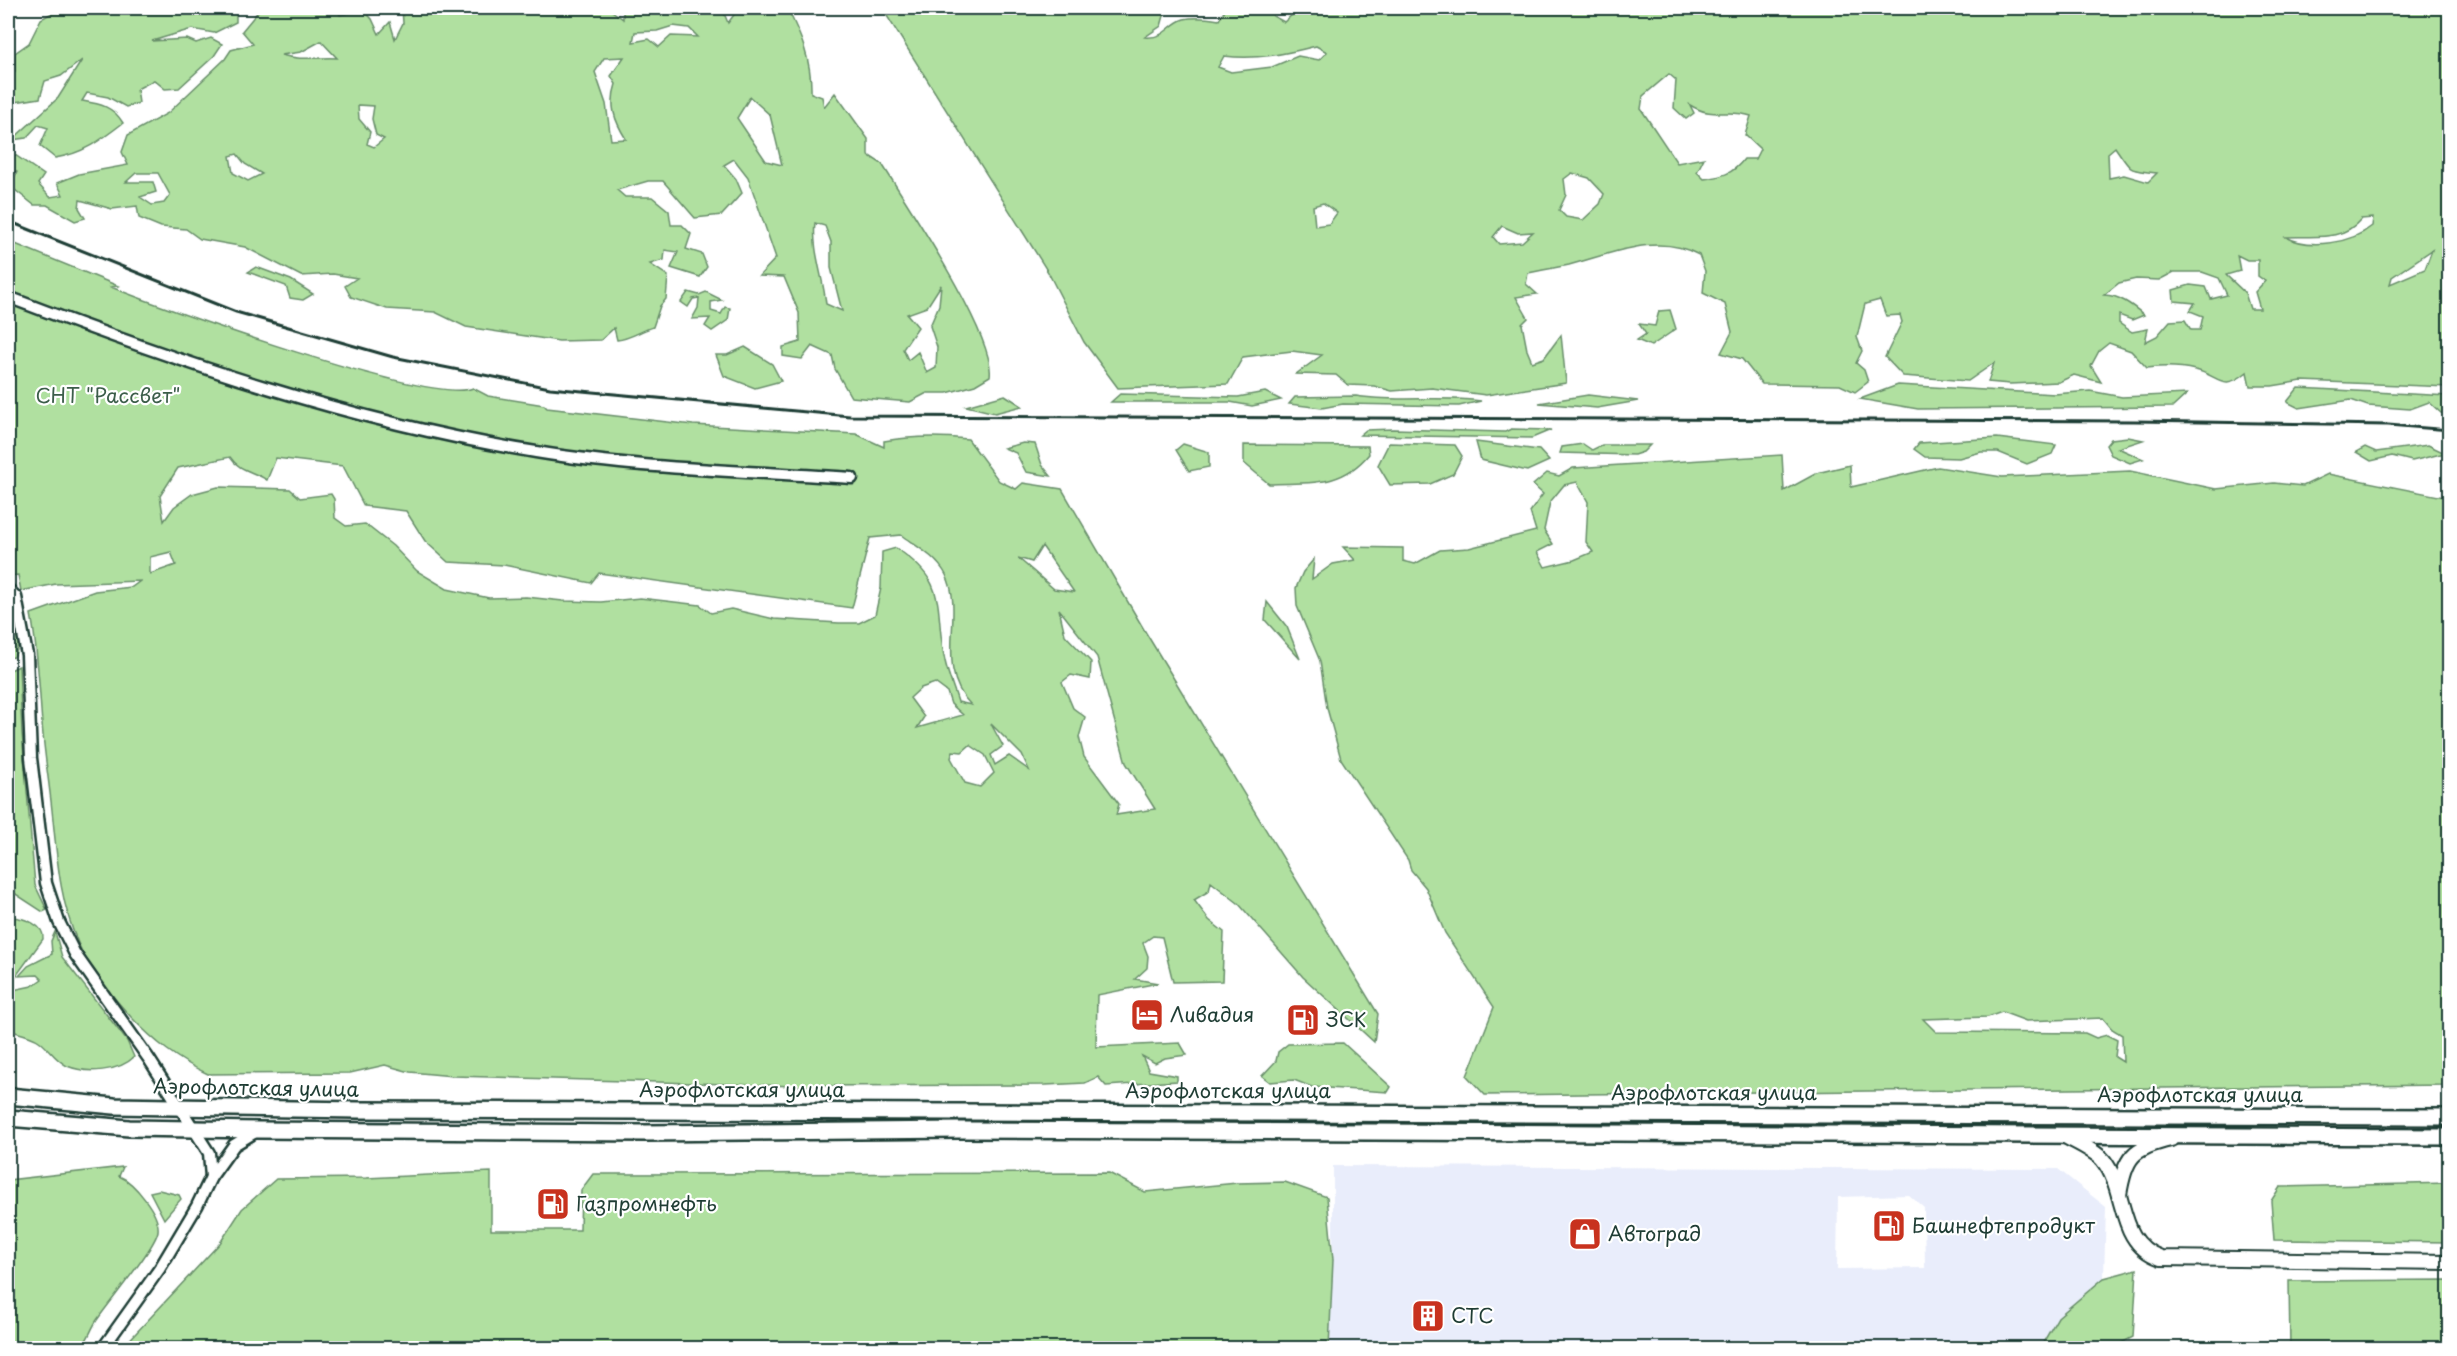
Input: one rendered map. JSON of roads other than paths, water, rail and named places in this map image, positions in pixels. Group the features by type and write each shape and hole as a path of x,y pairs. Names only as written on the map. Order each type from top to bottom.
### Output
{"main road":[{"name":"Аэрофлотская улица","path":"8,1096 61,1102 178,1108 2450,1117"},
{"name":"Аэрофлотская улица","path":"8,1118 118,1127 258,1130 646,1133 961,1130 2450,1137"}],"street":[{"path":"8,297 214,372 440,432 575,458 852,478"},
{"path":"8,589 16,597 27,655 31,758 46,883 75,954 149,1059 178,1108 195,1129 209,1153 211,1177"},
{"path":"103,1348 160,1268 198,1206 211,1177 234,1145 258,1130"},
{"path":"2062,1135 2104,1161 2125,1221 2136,1240 2151,1255 2161,1258 2450,1262"},
{"path":"2118,1197 2123,1174 2132,1155 2144,1146 2183,1136"}],"railway":[{"path":"8,221 236,312 393,357 550,388 850,416 2135,421 2388,425 2450,430"}],"place":[{"name":"Ливадия","path":"1147,1015"},
{"name":"ЗСК","path":"1303,1020"},
{"name":"Газпромнефть","path":"553,1204"},
{"name":"Башнефтепродукт","path":"1889,1226"},
{"name":"Автоград","path":"1585,1234"},
{"name":"СТС","path":"1428,1316"}],"park label":[{"name":"СНТ \"Рассвет\"","path":"108,396"}]}
